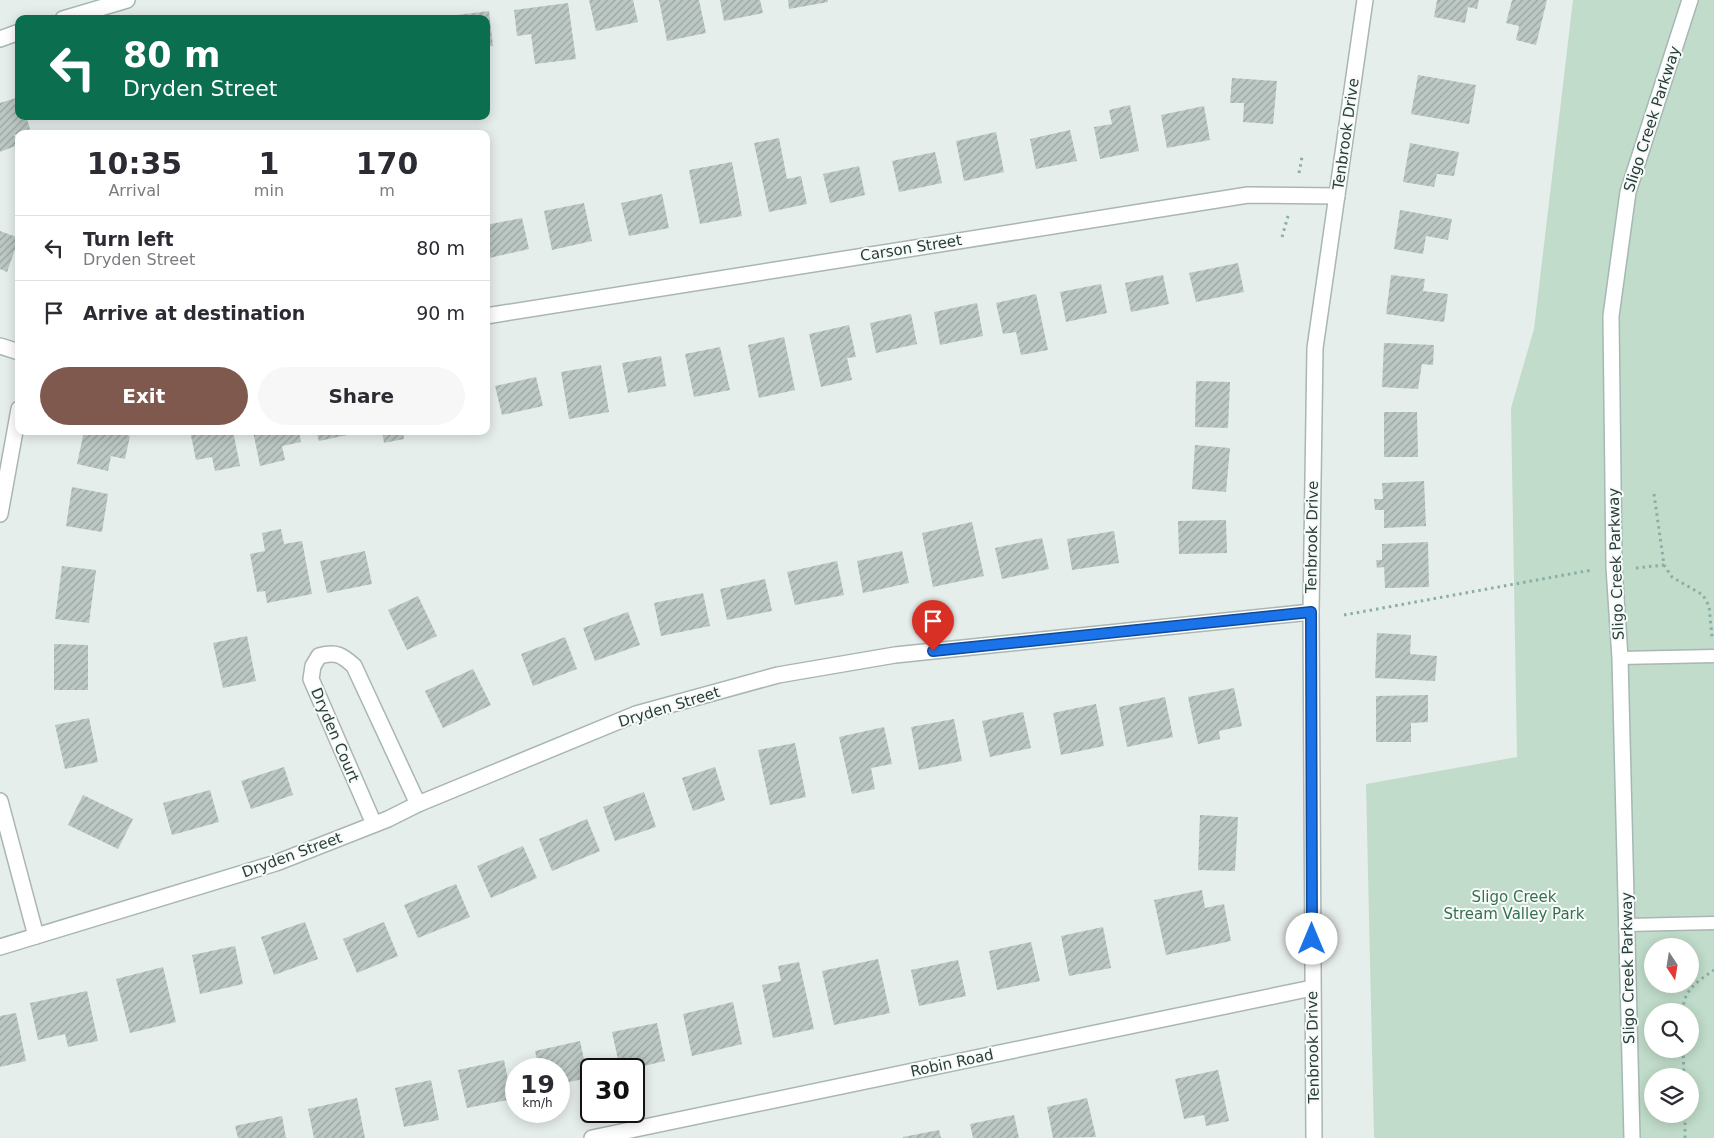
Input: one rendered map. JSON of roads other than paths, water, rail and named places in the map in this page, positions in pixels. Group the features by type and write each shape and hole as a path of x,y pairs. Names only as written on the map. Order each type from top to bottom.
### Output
{"street":[{"path":"76,15 127,0"},
{"name":"Tenbrook Drive","path":"1314,1138 1311,612 1315,348 1365,0"},
{"name":"Sligo Creek Parkway","path":"1632,1138 1620,658 1614,567 1612,316 1628,192 1690,0"},
{"path":"0,39 15,33"},
{"name":"Carson Street","path":"490,315 1248,195 1337,196"},
{"path":"0,346 15,351"},
{"path":"0,514 15,431"},
{"name":"Dryden Street","path":"0,947 276,863 636,714 778,675 895,655 1311,612"},
{"name":"Dryden Court","path":"374,824 311,679 313,666 319,656 331,652 342,655 354,666 418,804"},
{"path":"0,801 36,936"},
{"name":"Robin Road","path":"592,1138 1312,988"}],"lane":[{"path":"1620,658 1714,656"},
{"path":"1626,925 1714,923"}],"park label":[{"name":"Sligo Creek Stream Valley Park","path":"1514,906"}]}
